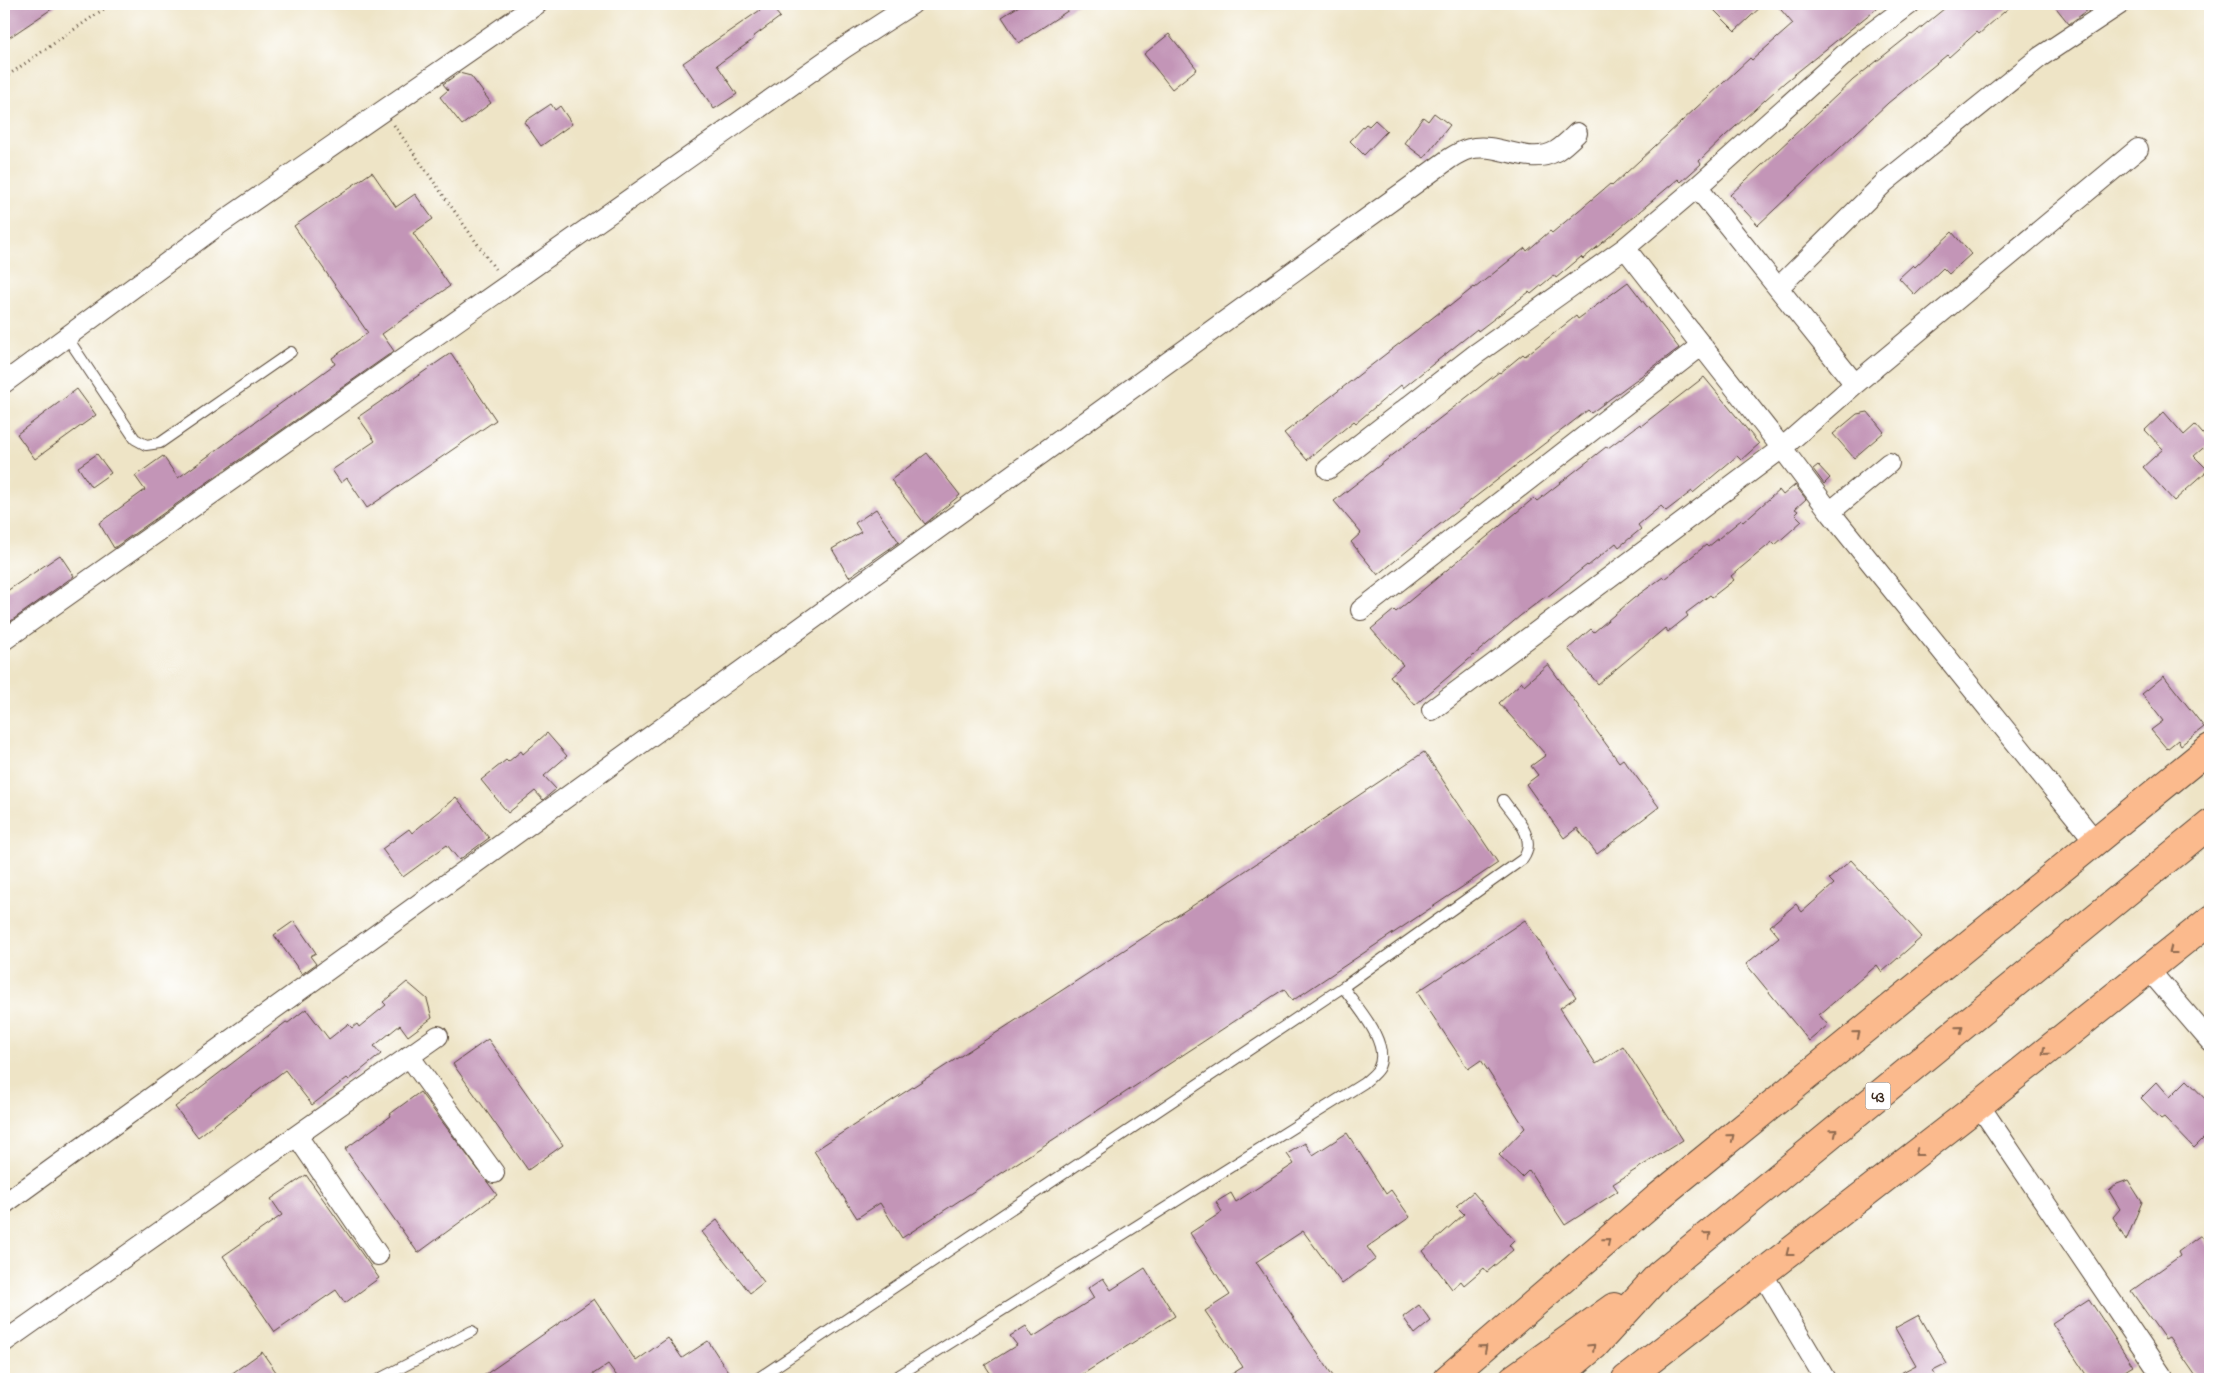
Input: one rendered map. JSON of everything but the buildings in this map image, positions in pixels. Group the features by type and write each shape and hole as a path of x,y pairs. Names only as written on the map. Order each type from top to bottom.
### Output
{"highway":[{"path":"1447,1379 1657,1198 2210,748"},
{"name":"43","path":"1513,1379 1660,1274 2210,824"},
{"path":"1626,1379 1979,1106 2210,920"},
{"name":"43","path":"1555,1379 1594,1346 1660,1274"}],"street":[{"path":"4,383 221,223 536,4"},
{"path":"4,640 844,48 912,4"},
{"path":"1328,468 1476,354 1625,248 1697,187 1855,45 1910,4"},
{"path":"1778,288 1885,182 2040,57 2120,4"},
{"path":"4,1204 1449,159 1460,152 1479,148 1502,150 1526,156 1548,154 1557,151 1577,133"},
{"path":"1432,710 1782,448 1855,384 2138,149"},
{"path":"1697,187 1855,384"},
{"path":"1625,248 1830,512 2095,840"},
{"path":"1361,610 1702,345"},
{"path":"1830,512 1890,463"},
{"path":"2148,969 2210,1041"},
{"path":"4,1342 438,1036"},
{"path":"409,1056 494,1173"},
{"path":"1979,1106 2164,1379"},
{"path":"297,1136 378,1255"},
{"path":"1762,1274 1825,1379"}],"lane":[{"path":"67,337 135,438 146,445 160,442 291,352"},
{"path":"757,1379 1343,987 1524,858 1529,848 1529,837 1503,800"},
{"path":"894,1379 1364,1083 1378,1069 1382,1052 1377,1038 1343,987"},
{"path":"379,1379 472,1332"}],"path":[{"path":"4,78 111,4"},
{"path":"383,110 507,286"}]}
